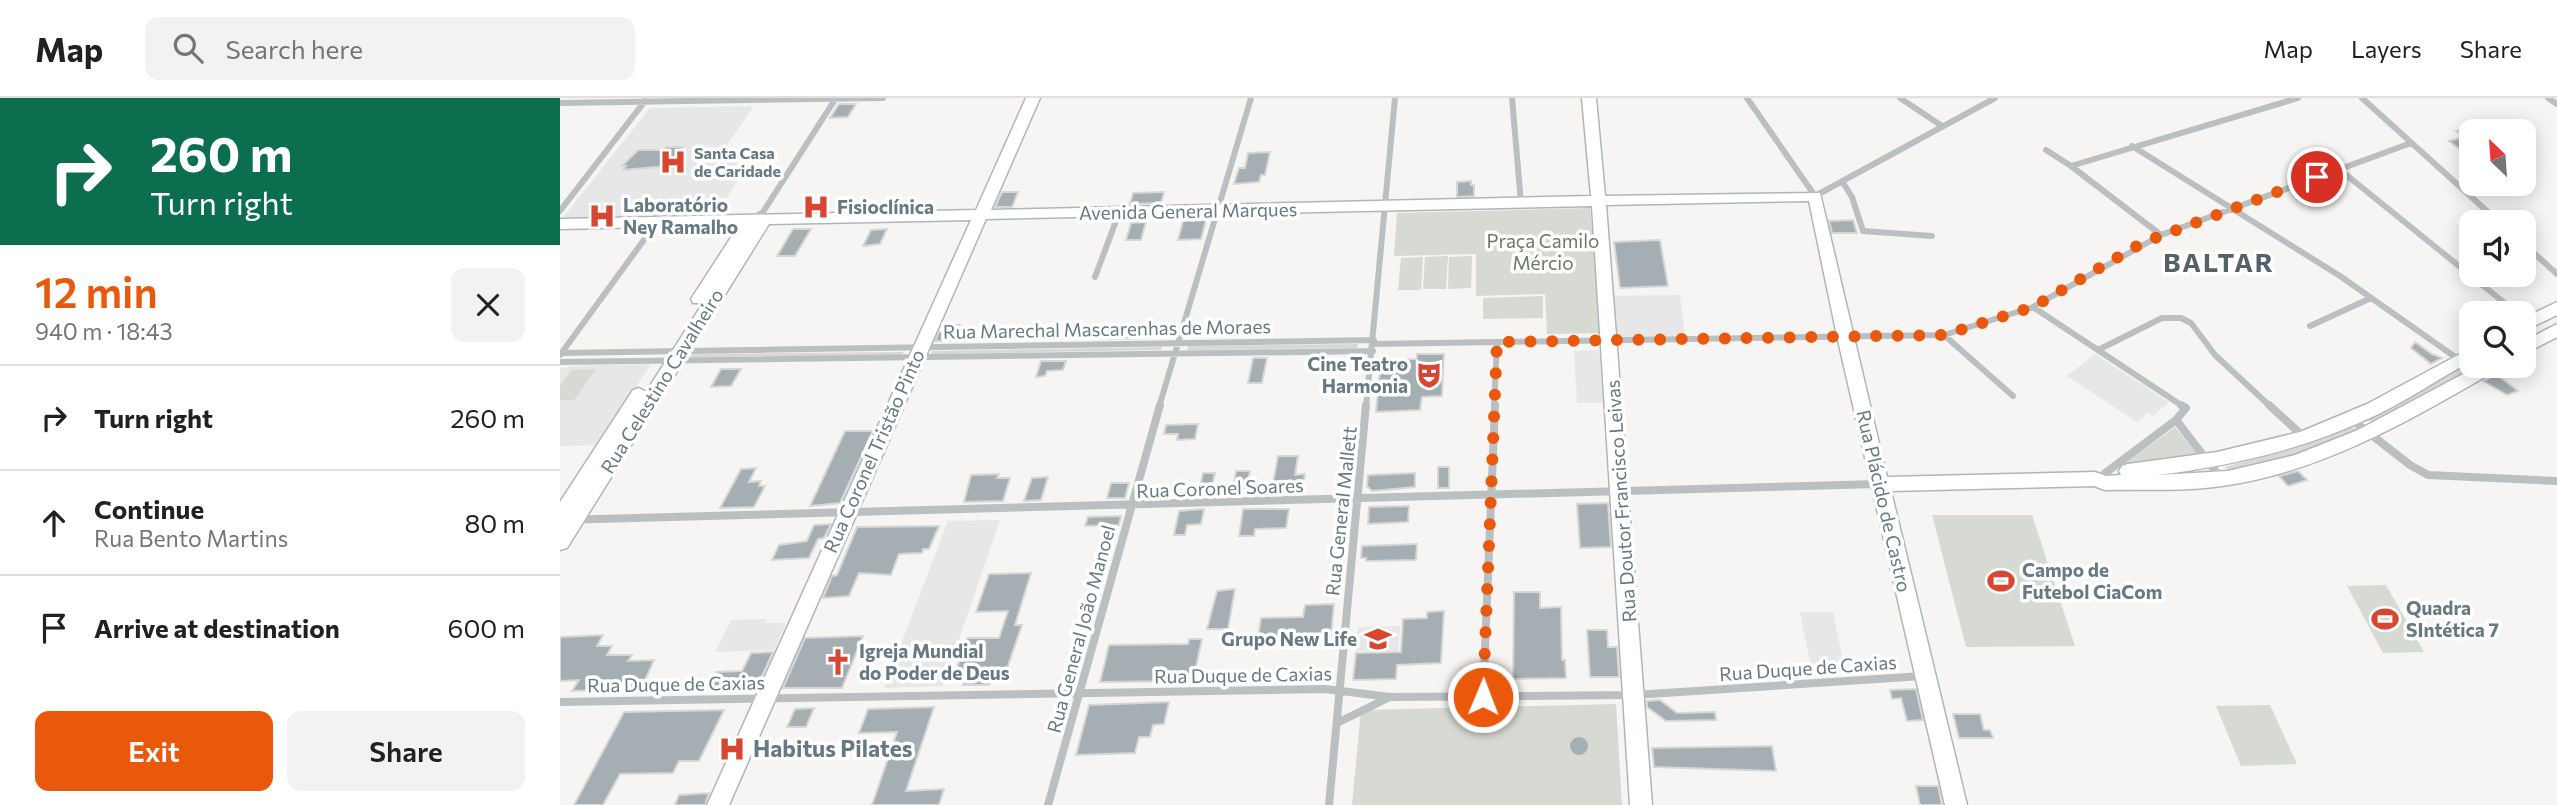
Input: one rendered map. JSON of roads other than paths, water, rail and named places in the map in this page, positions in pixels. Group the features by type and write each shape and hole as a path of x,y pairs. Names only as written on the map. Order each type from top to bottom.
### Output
{"main road":[{"name":"Rua Coronel Tristão Pinto","path":"718,805 1033,98"},
{"name":"Rua Doutor Francisco Leivas","path":"1589,98 1600,202 1641,805"},
{"name":"Avenida General Marques","path":"560,237 652,228 755,223 1815,196"},
{"name":"Rua Plácido de Castro","path":"1815,196 1845,335 1956,805"},
{"name":"Rua Celestino Cavalheiro","path":"560,542 565,519 755,223"},
{"name":"Avenida General Marques","path":"560,225 652,228"},
{"path":"2536,315 2557,308"},
{"path":"2536,341 2557,330"},
{"path":"2101,479 2210,463 2276,448 2351,419 2459,360"},
{"path":"1881,484 2222,479 2294,462 2368,433 2469,378"}],"street":[{"path":"755,223 836,98"},
{"path":"560,103 883,98"},
{"name":"Rua General João Manoel","path":"1048,805 1130,506 1251,98"},
{"name":"Rua General Mallett","path":"1329,805 1395,98"},
{"path":"1511,98 1521,203"},
{"path":"1747,98 1815,196 1995,98"},
{"path":"1900,98 1942,126"},
{"path":"2071,166 2298,98"},
{"path":"2362,98 2486,210"},
{"path":"2549,98 2557,104"},
{"path":"560,211 646,100"},
{"name":"Rua Marechal Mascarenhas de Moraes","path":"919,352 1176,353 1497,342 1944,335 2033,307 2142,243 2161,235 2411,143"},
{"path":"2132,146 2459,353"},
{"path":"2046,150 2161,235"},
{"path":"2339,169 2500,301"},
{"path":"1842,181 1852,197 1863,231 1932,236"},
{"path":"1095,277 1119,213"},
{"path":"561,354 652,228"},
{"path":"2536,255 2557,274"},
{"path":"2310,327 2371,298"},
{"path":"2033,307 2186,408 2175,420 2101,479"},
{"path":"2098,350 2162,318 2180,318 2191,323 2215,355 2304,437"},
{"path":"1944,335 2013,396"},
{"path":"1483,697 1497,342"},
{"name":"Rua Marechal Mascarenhas de Moraes","path":"561,354 670,356 919,352 1179,343 1374,345"},
{"name":"Rua Marechal Mascarenhas de Moraes","path":"560,362 670,356"},
{"path":"2351,419 2410,466 2428,475 2557,481"},
{"path":"2175,420 2222,479"},
{"name":"Rua Coronel Soares","path":"565,519 846,514 1881,484"},
{"name":"Rua Duque de Caxias","path":"560,702 1340,690 1390,697 1634,695 1925,676"},
{"path":"1337,723 1390,697"}],"place":[{"name":"Santa Casa de Caridade","path":"673,162"},
{"name":"Fisioclínica","path":"816,207"},
{"name":"Laboratório Ney Ramalho","path":"602,216"},
{"name":"Cine Teatro Harmonia","path":"1429,375"},
{"name":"Campo de Futebol CiaCom","path":"2001,581"},
{"name":"Quadra SIntética 7","path":"2385,619"},
{"name":"Grupo New Life","path":"1378,639"},
{"name":"Igreja Mundial do Poder de Deus","path":"838,662"},
{"name":"Habitus Pilates","path":"732,749"}],"district":[{"name":"BALTAR","path":"2219,263"}],"park label":[{"name":"Praça Camilo Mércio","path":"1543,252"}]}
